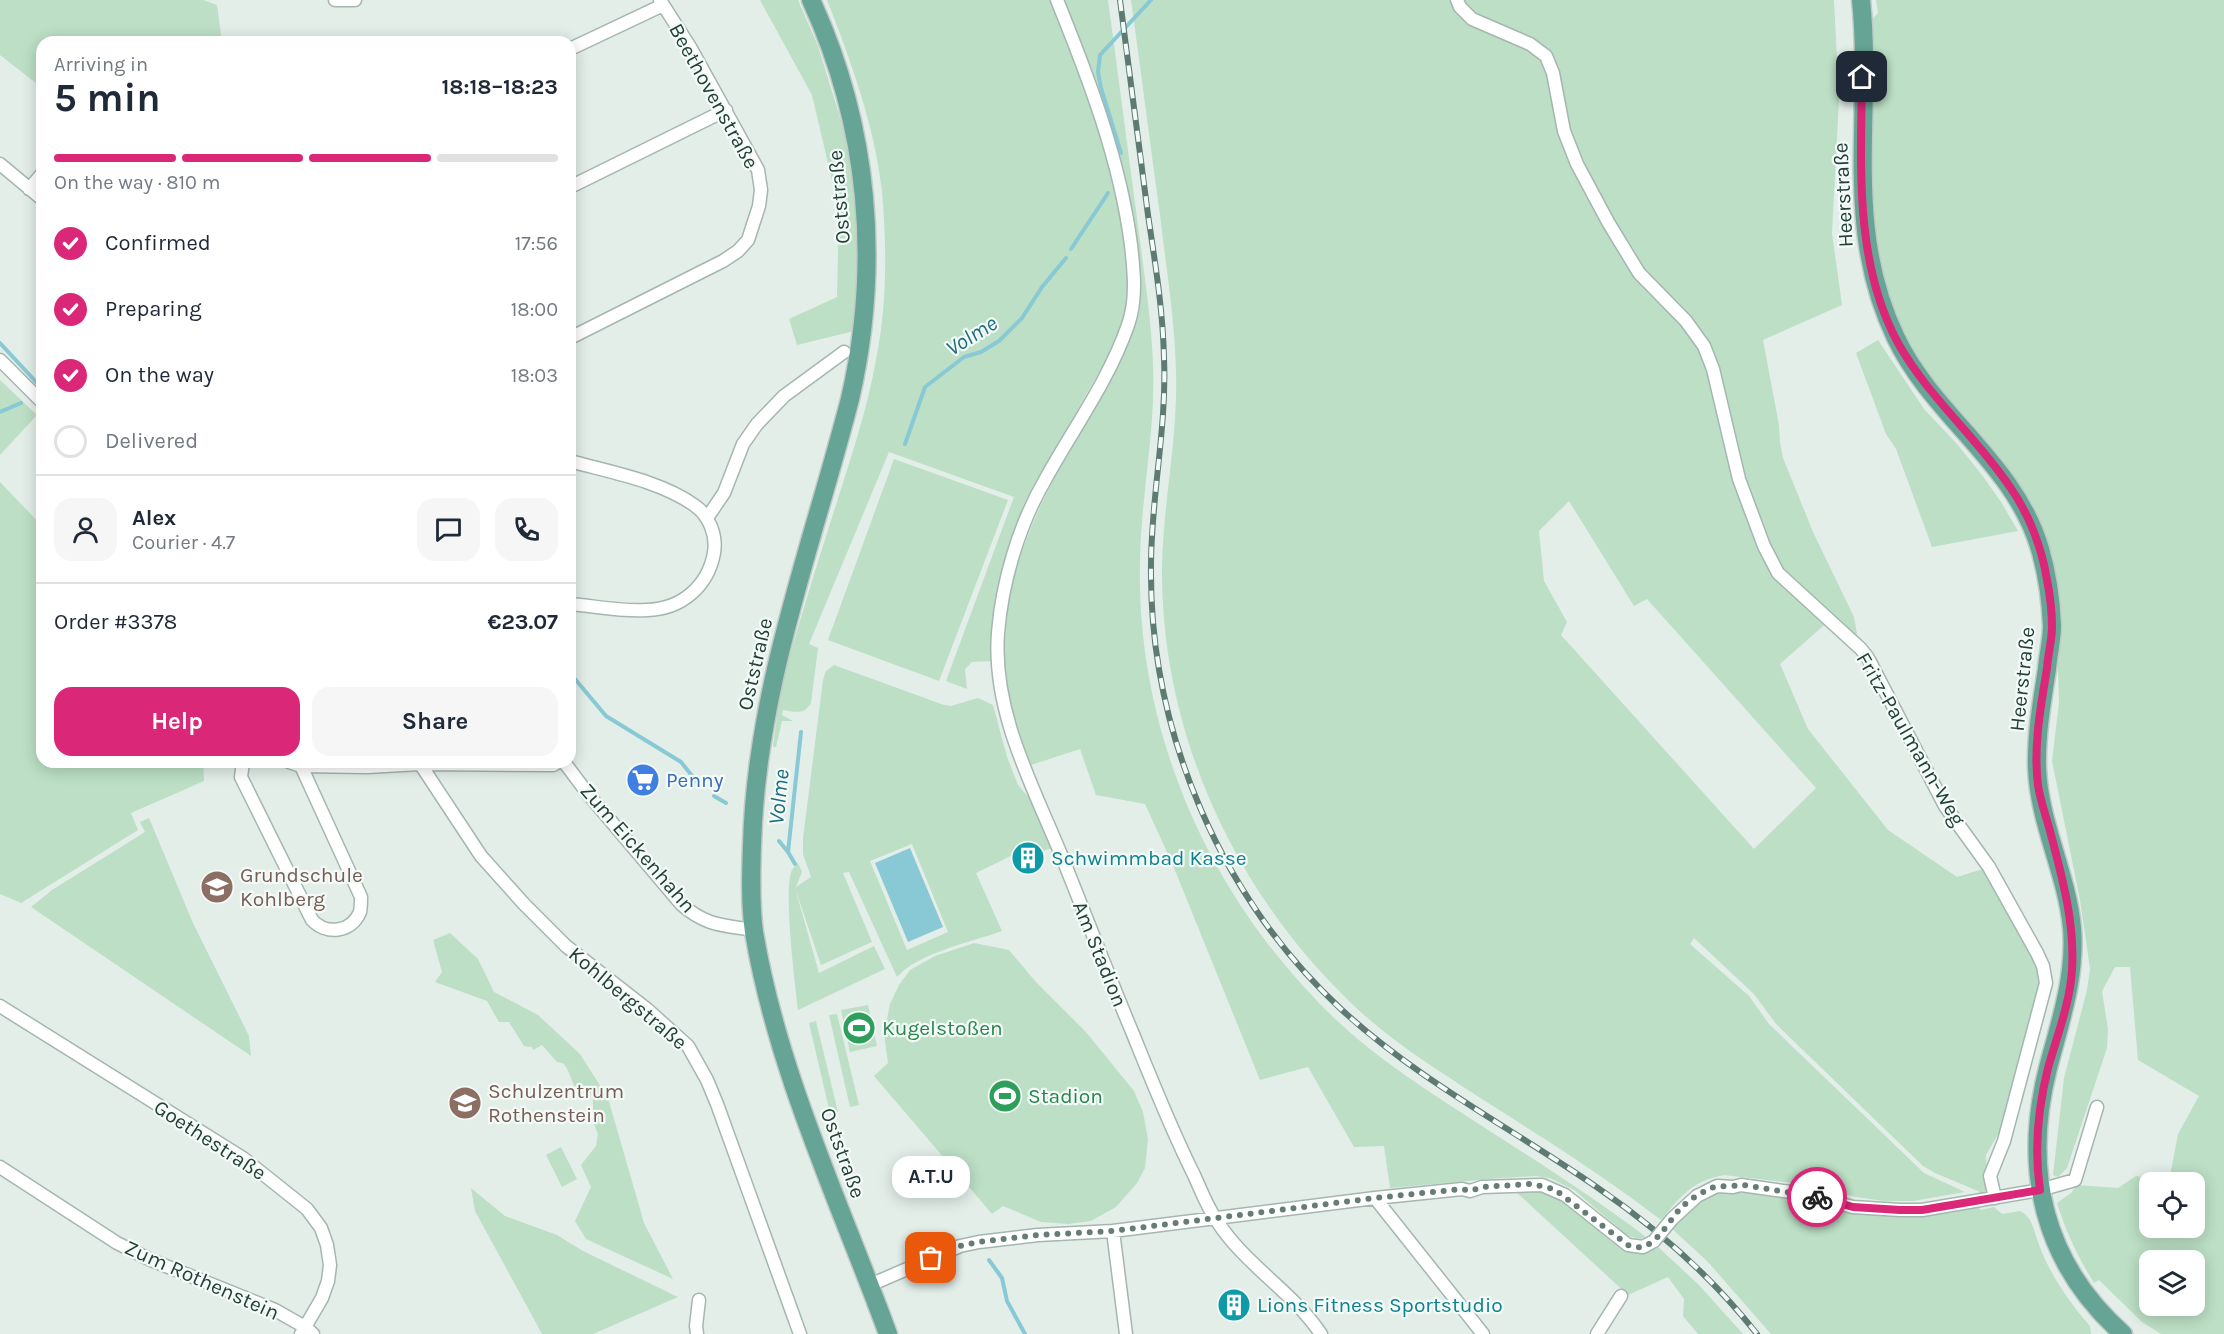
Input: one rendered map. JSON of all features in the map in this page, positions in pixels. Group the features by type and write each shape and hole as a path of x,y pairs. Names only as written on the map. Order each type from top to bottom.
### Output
{"main road":[{"name":"Oststraße","path":"812,0 841,75 860,157 867,221 865,302 858,364 850,399 781,642 763,731 752,813 754,930 774,1020 799,1098 888,1334"},
{"name":"Heerstraße","path":"1861,0 1864,221 1875,285 1897,340 1911,365 1928,389 1994,464 2012,489 2039,545 2047,580 2052,629 2039,724 2038,787 2066,894 2072,929 2072,972 2066,1005 2047,1072 2039,1115 2036,1149 2040,1190 2048,1224 2067,1267 2084,1293 2121,1334"}],"street":[{"path":"335,0 355,0"},
{"name":"Am Stadion","path":"1056,0 1073,39 1113,154 1128,227 1135,284 1128,325 1074,431 1043,482 1007,575 1001,604 998,657 1002,696 1023,766 1062,857 1100,957 1178,1141 1215,1219 1246,1257 1280,1287 1308,1316 1321,1334"},
{"name":"Fritz-Paulmann-Weg","path":"1457,0 1472,20 1530,44 1546,56 1553,73 1557,101 1567,139 1577,164 1608,222 1639,273 1686,321 1704,346 1713,369 1739,479 1764,546 1778,573 1868,658 1946,806 1989,867 2043,966 2046,983 2004,1141 1990,1176 1995,1198"},
{"path":"576,46 661,3"},
{"name":"Beethovenstraße","path":"576,335 723,261 748,240 759,206 761,190 758,170 690,47 661,3"},
{"path":"576,184 726,110"},
{"path":"0,164 36,194"},
{"path":"29,189 36,181"},
{"path":"707,518 724,493 743,444 757,424 784,396 844,352"},
{"path":"0,360 36,393"},
{"path":"576,463 660,487 696,506 707,518 713,532 715,548 711,567 704,582 693,593 681,600 648,610 576,604"},
{"path":"242,768 241,777 312,920 320,928 331,931 341,929 353,922 360,911 361,897 297,768"},
{"name":"Kohlbergstraße","path":"422,768 481,856 524,904 566,946 648,1010 688,1046 717,1104 800,1334"},
{"name":"Zum Eickenhahn","path":"569,768 601,810 681,904 694,916 710,924 754,930"},
{"name":"Goethestraße","path":"0,1006 243,1158 307,1209 321,1228 330,1264 328,1281 306,1332"},
{"path":"870,1286 960,1246 1038,1235 1113,1231 1375,1198 1462,1189 1470,1191 1482,1187 1542,1185 1565,1195 1628,1245 1643,1247 1654,1241 1692,1199 1717,1186 1743,1185 1798,1193 1853,1207 1876,1210 1922,1210 2040,1190 2075,1180 2097,1107"},
{"name":"Zum Rothenstein","path":"0,1167 117,1243 151,1260 275,1310 306,1332"},
{"path":"1375,1198 1483,1334"},
{"path":"1113,1231 1125,1334"},
{"path":"1597,1334 1621,1296"},
{"path":"697,1334 699,1300"}],"green space":[{"path":"0,0 203,0 217,5 221,36 36,36 36,83 0,55"},
{"path":"760,0 798,0 818,46 842,124 858,194 861,265 854,331 797,345 789,319 837,297 839,210 812,95"},
{"path":"827,0 1051,0 1090,95 1105,139 1124,238 1129,292 1125,314 1116,340 1046,467 1023,513 1005,560 996,594 992,661 972,662 965,669 967,689 946,681 1014,497 889,452 809,644 818,648 811,703 802,711 783,710 782,715 793,721 782,721 776,747 773,747 779,701 788,662 868,397 880,339 884,297 885,234 879,168 861,94"},
{"path":"1062,0 1108,0 1146,290 1153,363 1152,412 1141,536 1142,623 1150,683 1165,742 1185,800 1211,855 1242,907 1278,957 1337,1021 1418,1084 1565,1180 1646,1237 1641,1239 1628,1236 1574,1190 1550,1178 1536,1176 1501,1178 1390,1188 1384,1146 1354,1147 1308,1067 1260,1080 1172,863 1145,804 1096,795 1080,749 1031,765 1005,678 1007,617 1012,585 1021,553 1047,493 1126,348 1139,312 1140,301 1139,266"},
{"path":"1131,0 1834,0 1839,100 1832,233 1842,305 1763,340 1783,458 1813,532 1854,617 1858,640 1830,620 1780,664 1808,729 1888,830 1957,877 1989,867 2043,966 2012,1110 1986,1155 1987,1187 1985,1194 1982,1195 1978,1191 1923,1166 1776,1024 1754,994 1694,938 1690,944 1749,996 1769,1024 1924,1173 1965,1192 1913,1201 1884,1201 1801,1184 1724,1175 1703,1181 1688,1191 1661,1220 1618,1188 1392,1038 1343,995 1303,951 1267,904 1236,853 1210,800 1189,744 1174,686 1165,628 1162,568 1175,422 1175,353 1172,313","holes":["1569,501 1634,606 1647,599 1816,788 1754,849 1561,635 1567,622 1544,581 1539,531"]},
{"path":"1876,0 2224,0 2224,1334 2161,1334 2142,1322 2099,1280 2094,1283 2073,1244 2057,1203 2071,1193 2077,1185 2118,1188 2136,1176 2139,1176 2139,1238 2205,1238 2205,1172 2171,1172 2178,1134 2199,1096 2138,1060 2130,967 2115,967 2102,991 2108,1029 2107,1048 2067,1168 2058,1177 2053,1175 2064,1078 2087,990 2090,969 2080,900 2052,761 2059,702 2056,605 2052,568 1952,408 1905,343 1870,247 1866,25 1878,13"},
{"path":"1878,340 1924,409 1982,475 2018,531 1932,547 1896,449 1886,434 1856,353"},
{"path":"0,380 36,416 0,455"},
{"path":"894,459 1008,500 939,681 828,640"},
{"path":"0,482 36,520 36,768 203,768 204,781 131,813 138,830 21,903 0,894"},
{"path":"834,665 944,705 951,706 978,698 993,705 1007,757 1018,785 1030,799 1051,848 1031,856 1027,848 976,873 1002,931 931,955 918,961 897,977 849,872 843,873 872,942 821,965 795,888 819,973 874,946 885,969 798,1010 790,937 790,880 792,870 798,863 802,872 796,887 811,877 803,854 803,838 826,671","holes":["912,844 948,932 907,950 870,861"]},
{"path":"149,818 193,923 249,1036 251,1056 31,907 52,890 145,832 140,822"},
{"path":"450,933 478,959 494,992 538,1015 580,1054 608,1098 644,1223 673,1279 586,1239 575,1221 591,1187 581,1165 596,1146 598,1134 593,1122 593,1099 588,1088 577,1091 563,1063 557,1062 542,1045 533,1050 532,1047 524,1046 509,1022 499,1022 487,1001 435,982 442,972 433,940"},
{"path":"974,943 1009,950 1035,981 1086,1032 1134,1091 1143,1112 1148,1139 1145,1168 1137,1183 1116,1207 1091,1221 1068,1224 1041,1222 1003,1206 992,1214 874,1076 888,1063 884,1034 890,1004 899,985 910,970 935,956"},
{"name":"Kugelstoßen","path":"868,1005 877,1046 850,1052 841,1010"},
{"path":"837,1014 859,1105 850,1107 829,1015"},
{"path":"816,1021 838,1112 830,1113 809,1023"},
{"path":"561,1147 577,1179 562,1187 546,1155"},
{"path":"471,1188 505,1216 557,1235 583,1251 678,1297 593,1334 542,1334 475,1211"},
{"path":"1515,1191 1548,1191 1564,1198 1632,1251 1642,1252 1656,1245 1699,1285 1743,1334 1698,1334 1683,1316 1684,1299 1668,1277 1628,1295"},
{"path":"1729,1191 1777,1194 1852,1211 1977,1206 1981,1210 1994,1207 2002,1214 2020,1211 2030,1220 2053,1276 2090,1326 2091,1334 1771,1334 1708,1262 1670,1227 1706,1196"}],"water":[{"path":"910,848 943,927 908,942 875,863"}],"waterway":[{"name":"Volme","path":"1121,153 1101,88 1098,72 1100,55 1151,0"},
{"name":"Volme","path":"1071,249 1108,193"},
{"name":"Volme","path":"905,444 925,387 964,357 981,352 999,341 1022,318 1042,287 1066,258"},
{"path":"0,343 36,382"},
{"path":"0,412 21,403"},
{"path":"576,680 606,716 681,762 697,782"},
{"name":"Volme","path":"795,864 788,852 801,732"},
{"path":"714,796 726,803"},
{"path":"779,841 788,852"},
{"name":"Volme","path":"989,1260 1002,1278 1007,1301 1025,1334"}],"railway":[{"path":"1120,0 1158,286 1163,340 1163,410 1153,514 1151,566 1154,628 1163,689 1178,749 1200,807 1227,863 1260,916 1299,965 1342,1010 1372,1036 1434,1082 1566,1166 1642,1220 1703,1274 1757,1334"}],"way so far":[{"path":"931,1258 960,1246 979,1242 1038,1235 1113,1231 1375,1198 1531,1184 1542,1185 1565,1195 1628,1245 1638,1248 1654,1241 1680,1209 1714,1186 1743,1185 1817,1197"}],"place":[{"name":"Penny","path":"643,780"},
{"name":"Schwimmbad Kasse","path":"1028,858"},
{"name":"Grundschule Kohlberg","path":"217,887"},
{"name":"Kugelstoßen","path":"859,1028"},
{"name":"Stadion","path":"1005,1096"},
{"name":"Schulzentrum Rothenstein","path":"465,1103"},
{"name":"A.T.U","path":"931,1258"},
{"name":"Lions Fitness Sportstudio","path":"1234,1305"}],"route":[{"path":"1817,1197 1853,1207 1876,1210 1922,1210 2040,1190 2036,1149 2039,1115 2047,1072 2066,1005 2072,972 2072,929 2066,894 2038,787 2039,724 2052,629 2047,580 2039,545 2012,489 1994,464 1928,389 1897,340 1884,310 1869,260 1864,221 1862,77"}]}
